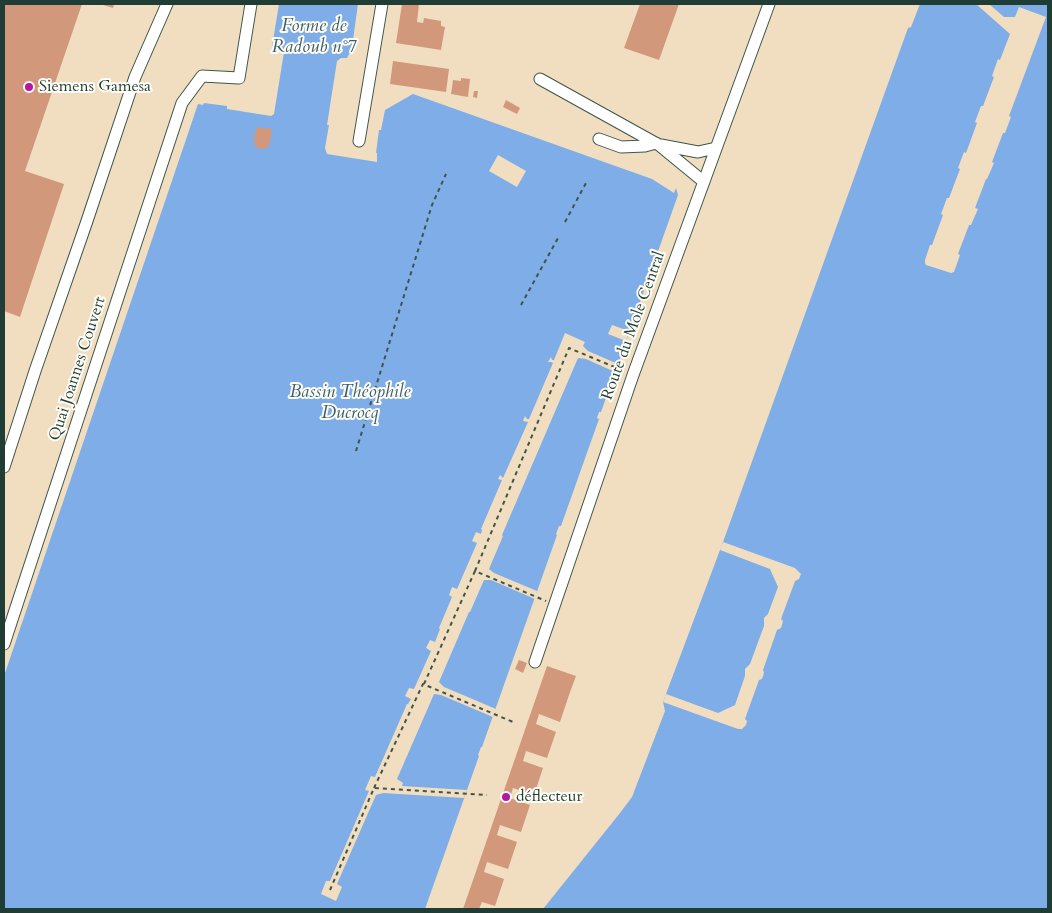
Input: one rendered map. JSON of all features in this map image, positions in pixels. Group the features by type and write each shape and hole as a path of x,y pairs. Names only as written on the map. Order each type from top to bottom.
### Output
{"lane":[{"path":"4,467 34,371 135,78 167,4"},
{"name":"Quai Joannes Couvert","path":"4,644 182,103 202,76 240,78 252,4"},
{"path":"358,141 382,4"},
{"name":"Route du Mole Central","path":"535,662 633,375 769,4"},
{"path":"540,79 658,144 704,182"},
{"path":"639,134 625,141 599,139 621,147 658,144 698,152 716,148"}],"path":[{"path":"356,451 432,205 446,174"},
{"path":"565,222 586,183"},
{"path":"521,305 558,238"},
{"path":"330,890 374,788 475,571 569,348 619,369"},
{"path":"475,571 540,598"},
{"path":"424,684 513,722"},
{"path":"374,788 487,795"}],"water":[{"name":"Bassin Théophile Ducrocq","path":"279,4 358,4 351,54 347,58 341,58 337,61 327,125 329,125 325,148 327,154 377,162 376,153 379,130 381,130 385,110 413,94 652,179 674,193 676,188 678,195 601,412 599,412 597,418 599,419 561,526 559,526 556,534 425,909 4,909 4,676 198,104 227,106 227,109 271,116 274,114 284,52 282,48 272,47"},
{"path":"920,4 1048,4 1048,909 543,909 632,797 665,711 663,702 723,542 908,28 911,27"}],"pier":[{"path":"976,4 989,4 1004,17 1015,17 1019,7 1046,17 1009,116 1011,117 992,162 994,163 975,208 978,209 971,225 969,225 958,254 960,255 954,272 951,273 926,265 925,260 943,215 941,214 947,198 949,198 960,169 958,168 964,152 966,153 977,123 975,122 981,106 983,106 994,77 992,76 998,59 1000,60 1010,34"},
{"path":"498,155 526,171 517,187 489,171"},
{"path":"612,325 629,331 626,341 608,334"},
{"path":"565,333 585,342 583,346 588,351 618,364 615,372 586,359 578,358 489,569 494,573 537,591 535,599 491,580 484,580 439,682 444,687 496,709 493,717 441,695 434,694 397,779 403,783 402,786 467,790 464,798 383,793 376,795 337,884 342,887 336,901 321,894 326,881 330,881 369,791 365,790 371,776 375,777 407,704 411,699 405,696 409,688 414,689 431,651 426,648 430,640 435,642 452,597 449,595 452,587 457,589 477,543 472,541 476,532 481,534 481,529 502,480 498,479 500,475 503,478 528,422 523,421 525,416 529,419 553,363 548,362 551,357 554,360"},
{"path":"723,542 795,568 801,574 799,579 795,581 781,619 783,621 781,628 777,630 763,670 762,679 759,680 745,719 747,721 746,725 742,729 663,702 666,694 718,713 735,705 745,676 745,669 750,664 764,626 764,618 768,614 778,587 770,569 720,550"}],"building":[{"name":"Siemens Gamesa","path":"4,4 82,4 25,171 64,184 20,317 4,311"},
{"path":"100,4 114,4 113,8"},
{"path":"402,4 419,4 417,22 423,23 424,18 441,21 441,26 445,27 441,50 396,43"},
{"path":"640,4 679,4 659,60 624,48"},
{"path":"393,61 449,69 446,92 390,84"},
{"path":"461,78 470,79 468,97 451,94 453,80 461,81"},
{"path":"474,91 478,91 477,98 473,97"},
{"path":"506,100 520,108 517,114 503,107"},
{"path":"259,127 272,129 269,146 264,149 257,148 254,144 255,130"},
{"path":"519,660 527,663 523,673 515,669"},
{"name":"déflecteur","path":"547,666 576,676 560,722 539,714 536,724 556,732 547,758 526,751 523,761 543,768 534,795 513,788 510,798 530,805 521,832 500,825 497,835 517,842 508,869 487,862 484,872 504,879 495,906 482,902 479,909 463,909"}],"place":[{"name":"Siemens Gamesa","path":"29,87"},
{"name":"déflecteur","path":"506,797"}],"water label":[{"name":"Forme de Radoub n°7","path":"314,37"}]}
